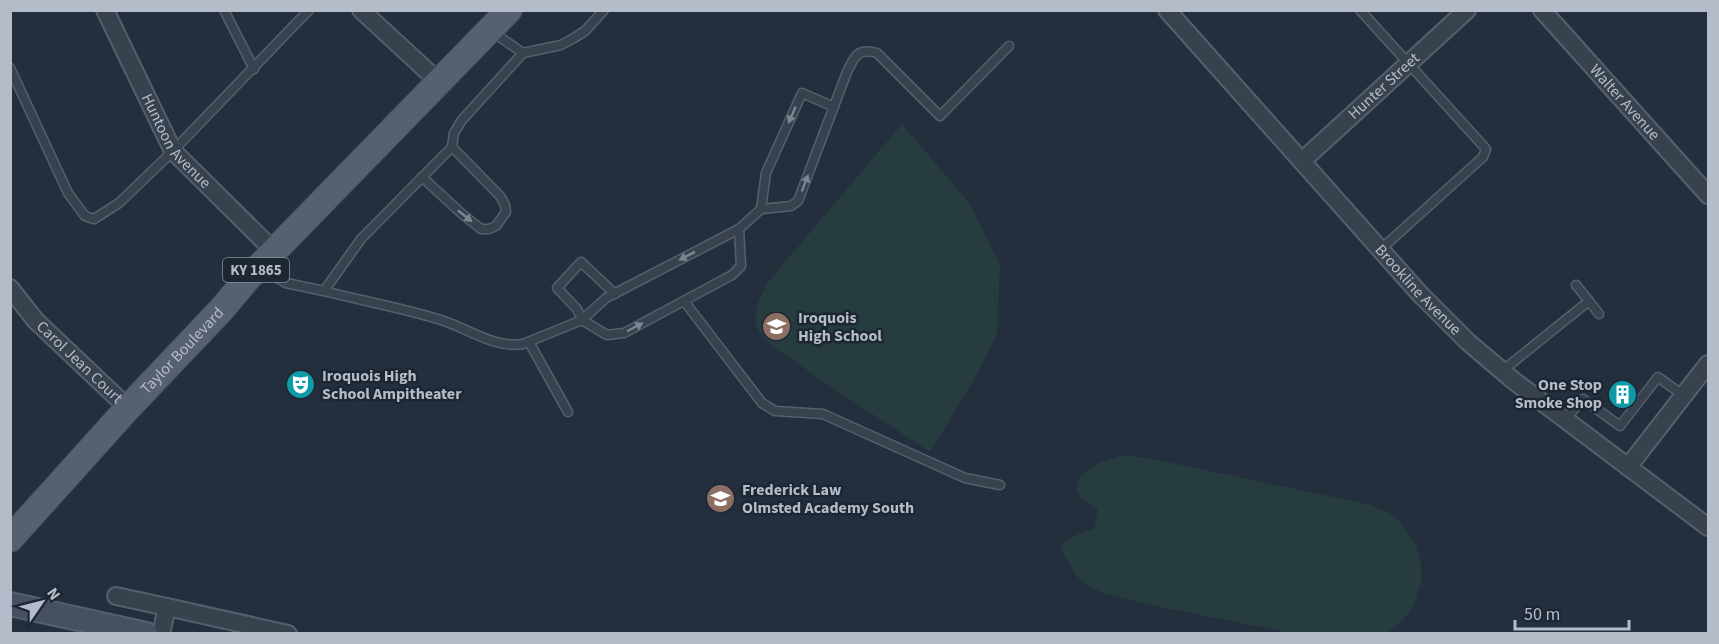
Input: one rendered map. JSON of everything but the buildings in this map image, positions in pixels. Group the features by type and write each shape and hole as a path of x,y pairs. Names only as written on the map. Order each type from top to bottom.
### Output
{"main road":[{"name":"Taylor Boulevard","path":"10,539 266,259 509,10"},
{"path":"10,604 146,633"}],"street":[{"name":"Huntoon Avenue","path":"105,10 173,151 266,259"},
{"path":"361,10 439,82"},
{"name":"Brookline Avenue","path":"1167,10 1380,250 1468,342 1565,420 1708,527"},
{"name":"Hunter Street","path":"1302,161 1467,10"},
{"name":"Walter Avenue","path":"1542,10 1708,195"},
{"name":"Carol Jean Court","path":"10,288 36,321 128,408"},
{"path":"1628,467 1708,364"},
{"path":"116,596 288,633"},
{"path":"161,633 167,607"}],"lane":[{"path":"224,10 254,69"},
{"path":"10,68 68,193 85,216 94,219 119,203 173,151 309,10"},
{"path":"324,291 362,238 452,147 454,133 462,120 523,53 561,45 585,31 604,10"},
{"path":"1360,10 1486,150 1483,157 1380,250"},
{"path":"490,30 523,53"},
{"path":"761,208 791,206 798,201 850,66 862,51 877,53 940,116 1009,46"},
{"path":"266,259 286,284 441,320 500,343 514,346 530,342 582,320 606,298 739,229 761,208 766,172 802,93 834,107"},
{"path":"422,177 481,229 496,226 506,212 500,196 452,147"},
{"path":"615,294 581,262 557,288 577,309 582,320 608,335 624,333 732,275 741,266 739,229"},
{"path":"1576,285 1599,314"},
{"path":"684,301 762,404 775,411 823,414 965,478 1000,485"},
{"path":"1502,371 1589,301"},
{"path":"530,342 568,412"},
{"path":"1565,420 1583,399 1620,426 1658,377 1684,396"}],"green space":[{"path":"902,124 970,204 1000,266 997,334 978,372 930,452 776,349 761,334 755,317 758,304 769,281"},
{"path":"1120,456 1157,460 1371,505 1389,513 1397,519 1415,543 1421,562 1421,583 1412,609 1387,633 1290,633 1102,593 1084,583 1075,574 1061,547 1076,535 1094,529 1098,510 1080,496 1077,488 1078,481 1089,469"}],"place":[{"name":"Iroquois High School","path":"777,327"},
{"name":"Iroquois High School Ampitheater","path":"301,385"},
{"name":"One Stop Smoke Shop","path":"1623,394"},
{"name":"Frederick Law Olmsted Academy South","path":"721,499"}]}
